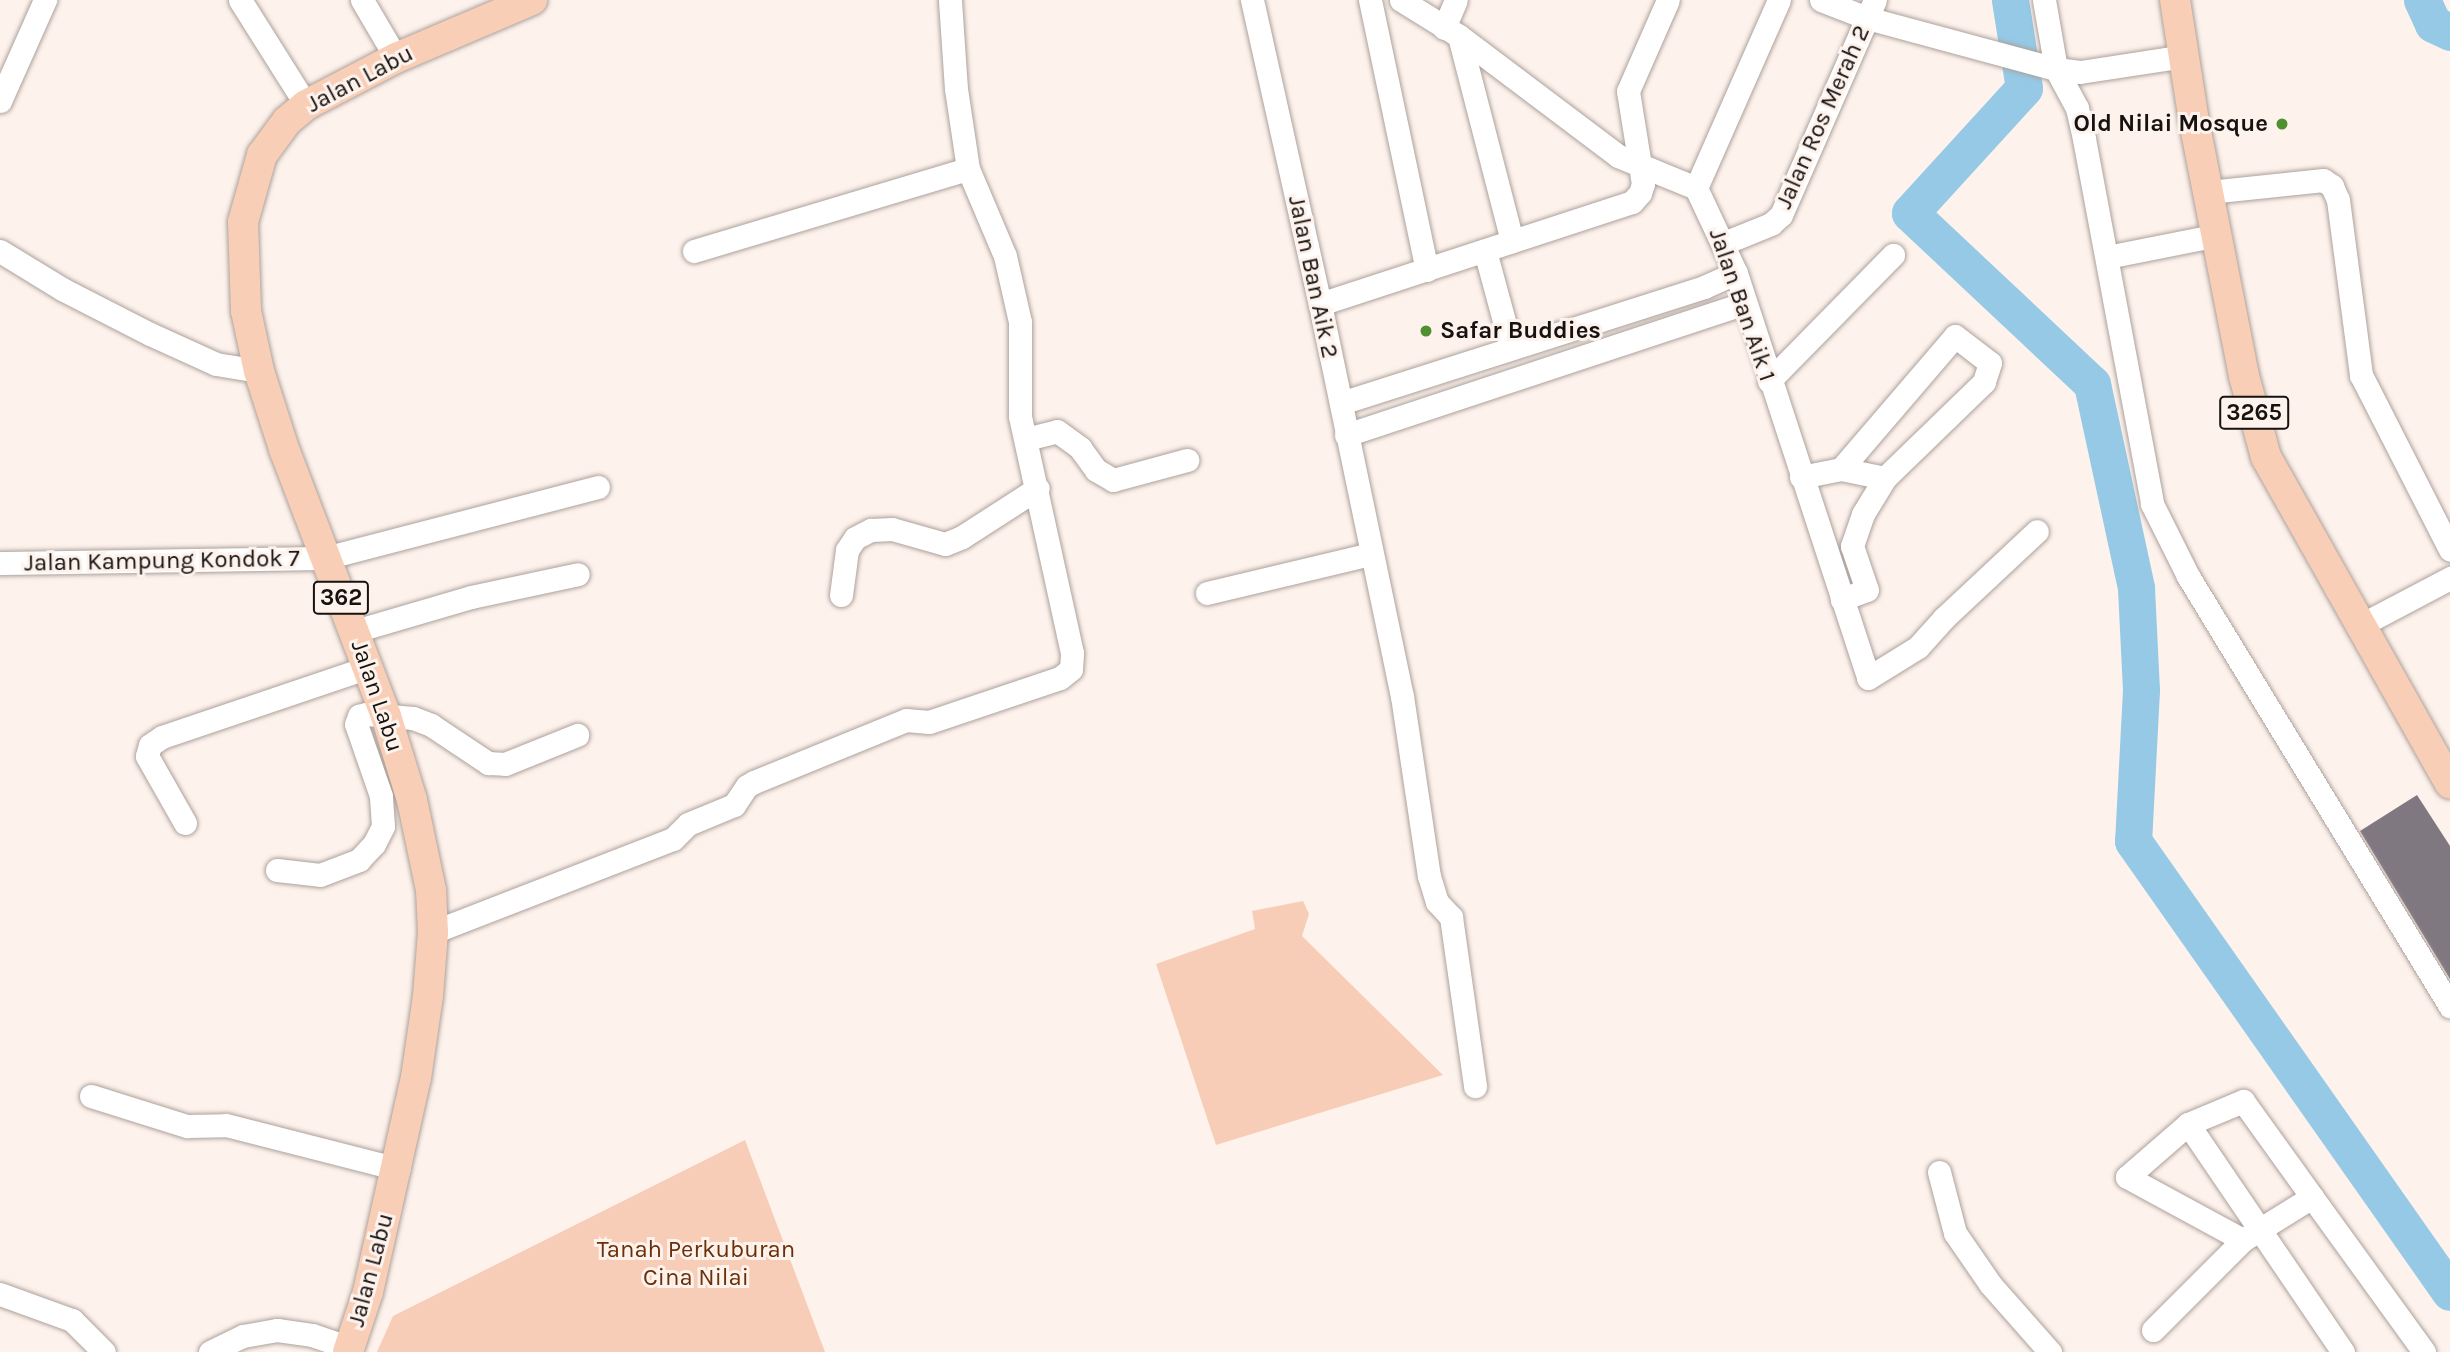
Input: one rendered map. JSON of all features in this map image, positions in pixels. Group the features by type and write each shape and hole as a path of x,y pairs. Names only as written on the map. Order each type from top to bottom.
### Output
{"main road":[{"name":"Jalan Labu","path":"349,1350 368,1292 398,1169 428,996 433,932 431,890 412,800 386,716 325,558 259,371 246,311 243,222 262,155 287,121 306,105 396,58 532,0"},
{"name":"3265","path":"2175,0 2244,376 2266,457 2450,784"}],"street":[{"path":"0,100 45,0"},
{"path":"240,0 306,105"},
{"path":"362,0 396,58"},
{"path":"433,932 673,839 688,824 734,805 754,782 906,720 929,722 1060,678 1071,669 1072,653 1038,488 1020,416 1020,322 1005,256 968,169 956,89 950,0"},
{"name":"Jalan Ban Aik 2","path":"1252,0 1320,304 1402,696 1429,876 1437,901 1451,917 1475,1086"},
{"path":"1370,0 1427,270"},
{"path":"1401,0 1452,32 1618,156 1696,188 1779,0"},
{"path":"1456,0 1452,32 1512,242"},
{"path":"1320,304 1632,202 1640,193 1641,165 1628,91 1668,0"},
{"path":"1821,0 1871,9 2006,55 2080,72 2184,56"},
{"path":"2044,0 2047,66 2077,108 2152,504 2188,576 2450,1006"},
{"name":"Jalan Ros Merah 2","path":"1724,243 1771,224 1781,215 1871,9"},
{"path":"694,251 968,169"},
{"path":"2209,192 2323,180 2332,186 2338,200 2361,375 2450,550"},
{"name":"Jalan Ban Aik 1","path":"1696,188 1736,273 1769,382 1868,678 1918,647 1944,618 2037,531"},
{"path":"2106,257 2218,235"},
{"path":"0,251 64,290 150,334 216,364 259,371"},
{"path":"1485,251 1511,347"},
{"path":"1769,382 1893,255"},
{"path":"1341,403 1704,287 1736,273"},
{"path":"1346,435 1744,303"},
{"path":"1841,469 1955,337 1990,363 1984,382 1885,478 1863,514 1852,546 1867,590 1842,599"},
{"path":"1026,439 1057,431 1080,448 1096,470 1113,480 1187,460"},
{"path":"1801,477 1841,469 1885,478"},
{"name":"Jalan Kampung Kondok 7","path":"0,563 325,558 598,487"},
{"path":"841,596 847,550 863,534 871,530 892,529 945,544 962,537 1038,488"},
{"path":"1208,593 1371,554"},
{"path":"355,631 471,597 578,574"},
{"path":"2361,625 2450,578"},
{"path":"185,823 148,756 150,745 162,737 369,667"},
{"path":"277,870 320,875 359,860 374,844 383,826 381,796 356,724 359,716 366,714 413,718 431,724 488,763 505,764 577,735"},
{"path":"91,1096 187,1126 226,1125 398,1169"},
{"path":"2251,1234 2127,1177 2188,1124 2243,1101 2424,1352"},
{"path":"2188,1124 2251,1234 2343,1352"},
{"path":"1939,1172 1955,1233 1990,1284 2050,1352"},
{"path":"2153,1330 2251,1234 2312,1197"},
{"path":"0,1294 72,1320 104,1352"},
{"path":"210,1352 243,1336 276,1330 312,1335 349,1350"}],"green space":[{"path":"1303,901 1309,914 1302,936 1443,1075 1216,1145 1156,964 1255,929 1252,911"},
{"name":"Tanah Perkuburan Cina Nilai","path":"745,1140 825,1352 377,1352 393,1316"}],"building":[{"path":"2417,795 2450,846 2450,979 2360,831"}],"waterway":[{"path":"2010,0 2024,88 1910,213 2092,384 2136,588 2141,690 2133,841 2450,1292"},
{"path":"2422,0 2433,24 2450,32"}],"place":[{"name":"Old Nilai Mosque","path":"2282,124"},
{"name":"Safar Buddies","path":"1426,331"}]}
